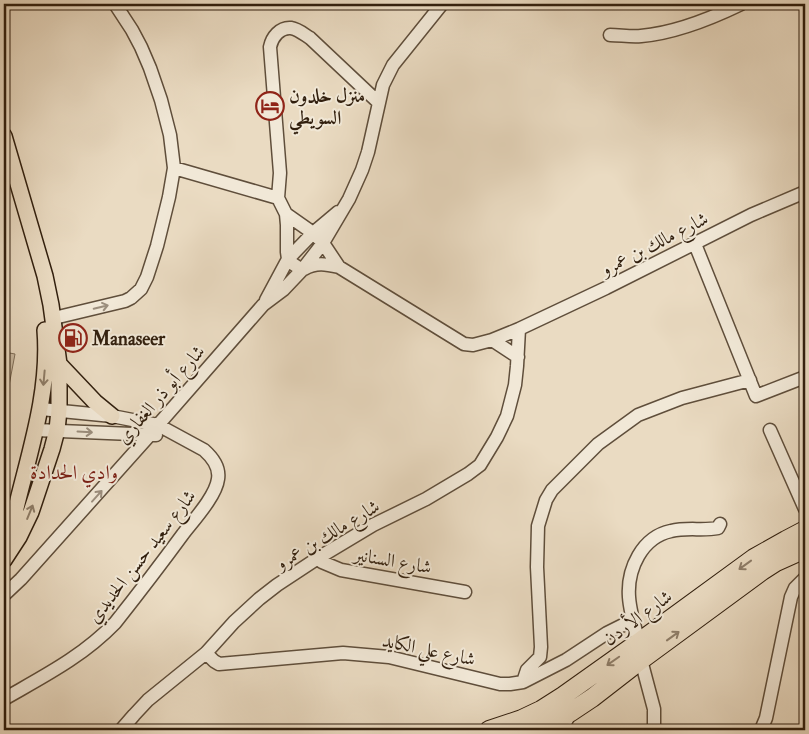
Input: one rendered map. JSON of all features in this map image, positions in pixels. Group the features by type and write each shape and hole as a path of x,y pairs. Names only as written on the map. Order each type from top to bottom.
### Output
{"highway":[{"name":"شارع الأردن","path":"531,730 572,712 592,698 640,651 754,558 805,530"},
{"name":"شارع الأردن","path":"489,730 522,720 542,710 640,651 776,562 805,549"}],"main road":[{"path":"4,136 45,276 54,318 59,364 59,410 57,430 52,449 31,512 5,558"},
{"path":"5,558 41,409 46,348 39,260"},
{"path":"59,364 95,402 112,416"}],"street":[{"path":"54,318 125,301 141,289 147,277 169,197 174,168 170,136 161,100 150,68 136,39 115,4"},
{"name":"شارع أبو ذر الغفاري","path":"4,595 22,579 263,305 283,290 324,243 349,199 362,170 368,152 383,85 394,65 442,4"},
{"path":"610,35 640,36 668,31 691,25 741,4"},
{"path":"302,270 288,259 286,214 278,198 280,173 271,41 280,31 292,28 310,38 379,103"},
{"path":"174,168 278,198"},
{"name":"شارع مالك بن عمرو","path":"286,214 324,243 339,266 464,344 473,345 492,340 520,328 606,288 751,215 805,192"},
{"name":"شارع أبو ذر الغفاري","path":"263,305 288,259 313,233 344,208"},
{"path":"694,244 756,396 805,377"},
{"name":"شارع مالك بن عمرو","path":"302,270 316,264 339,266"},
{"name":"شارع مالك بن عمرو","path":"121,730 148,700 206,653 234,622 259,599 318,558 373,525 439,492 480,465 507,416 518,357 520,328"},
{"path":"492,340 518,357"},
{"path":"522,682 527,670 540,657 537,567 538,526 546,500 552,490 598,444 638,415 682,398 750,380"},
{"path":"41,409 112,416 154,430"},
{"path":"36,430 154,430"},
{"name":"شارع سعيد حسن الحديدي","path":"4,699 82,653 100,638 115,623 217,487 219,470 204,450 177,435 154,430"},
{"path":"770,430 805,509"},
{"path":"654,730 654,708 629,597 630,580 634,564 648,542 660,534 672,530 710,530 718,528 720,524"},
{"name":"شارع السنانير","path":"318,558 322,562 341,570 465,592"},
{"path":"761,730 766,718 791,597 795,588 805,578"},
{"name":"شارع علي الكايد","path":"206,653 214,662 219,664 343,652 389,657 500,684 510,684 522,682 566,660 608,633 633,620"},
{"path":"562,730 572,712"}],"shaded area":[{"path":"4,352 15,354 4,412"}],"place":[{"name":"منزل خلدون السويطي","path":"270,106"},
{"name":"Manaseer","path":"73,338"}],"district":[{"name":"وادي الحدادة","path":"74,472"}]}
